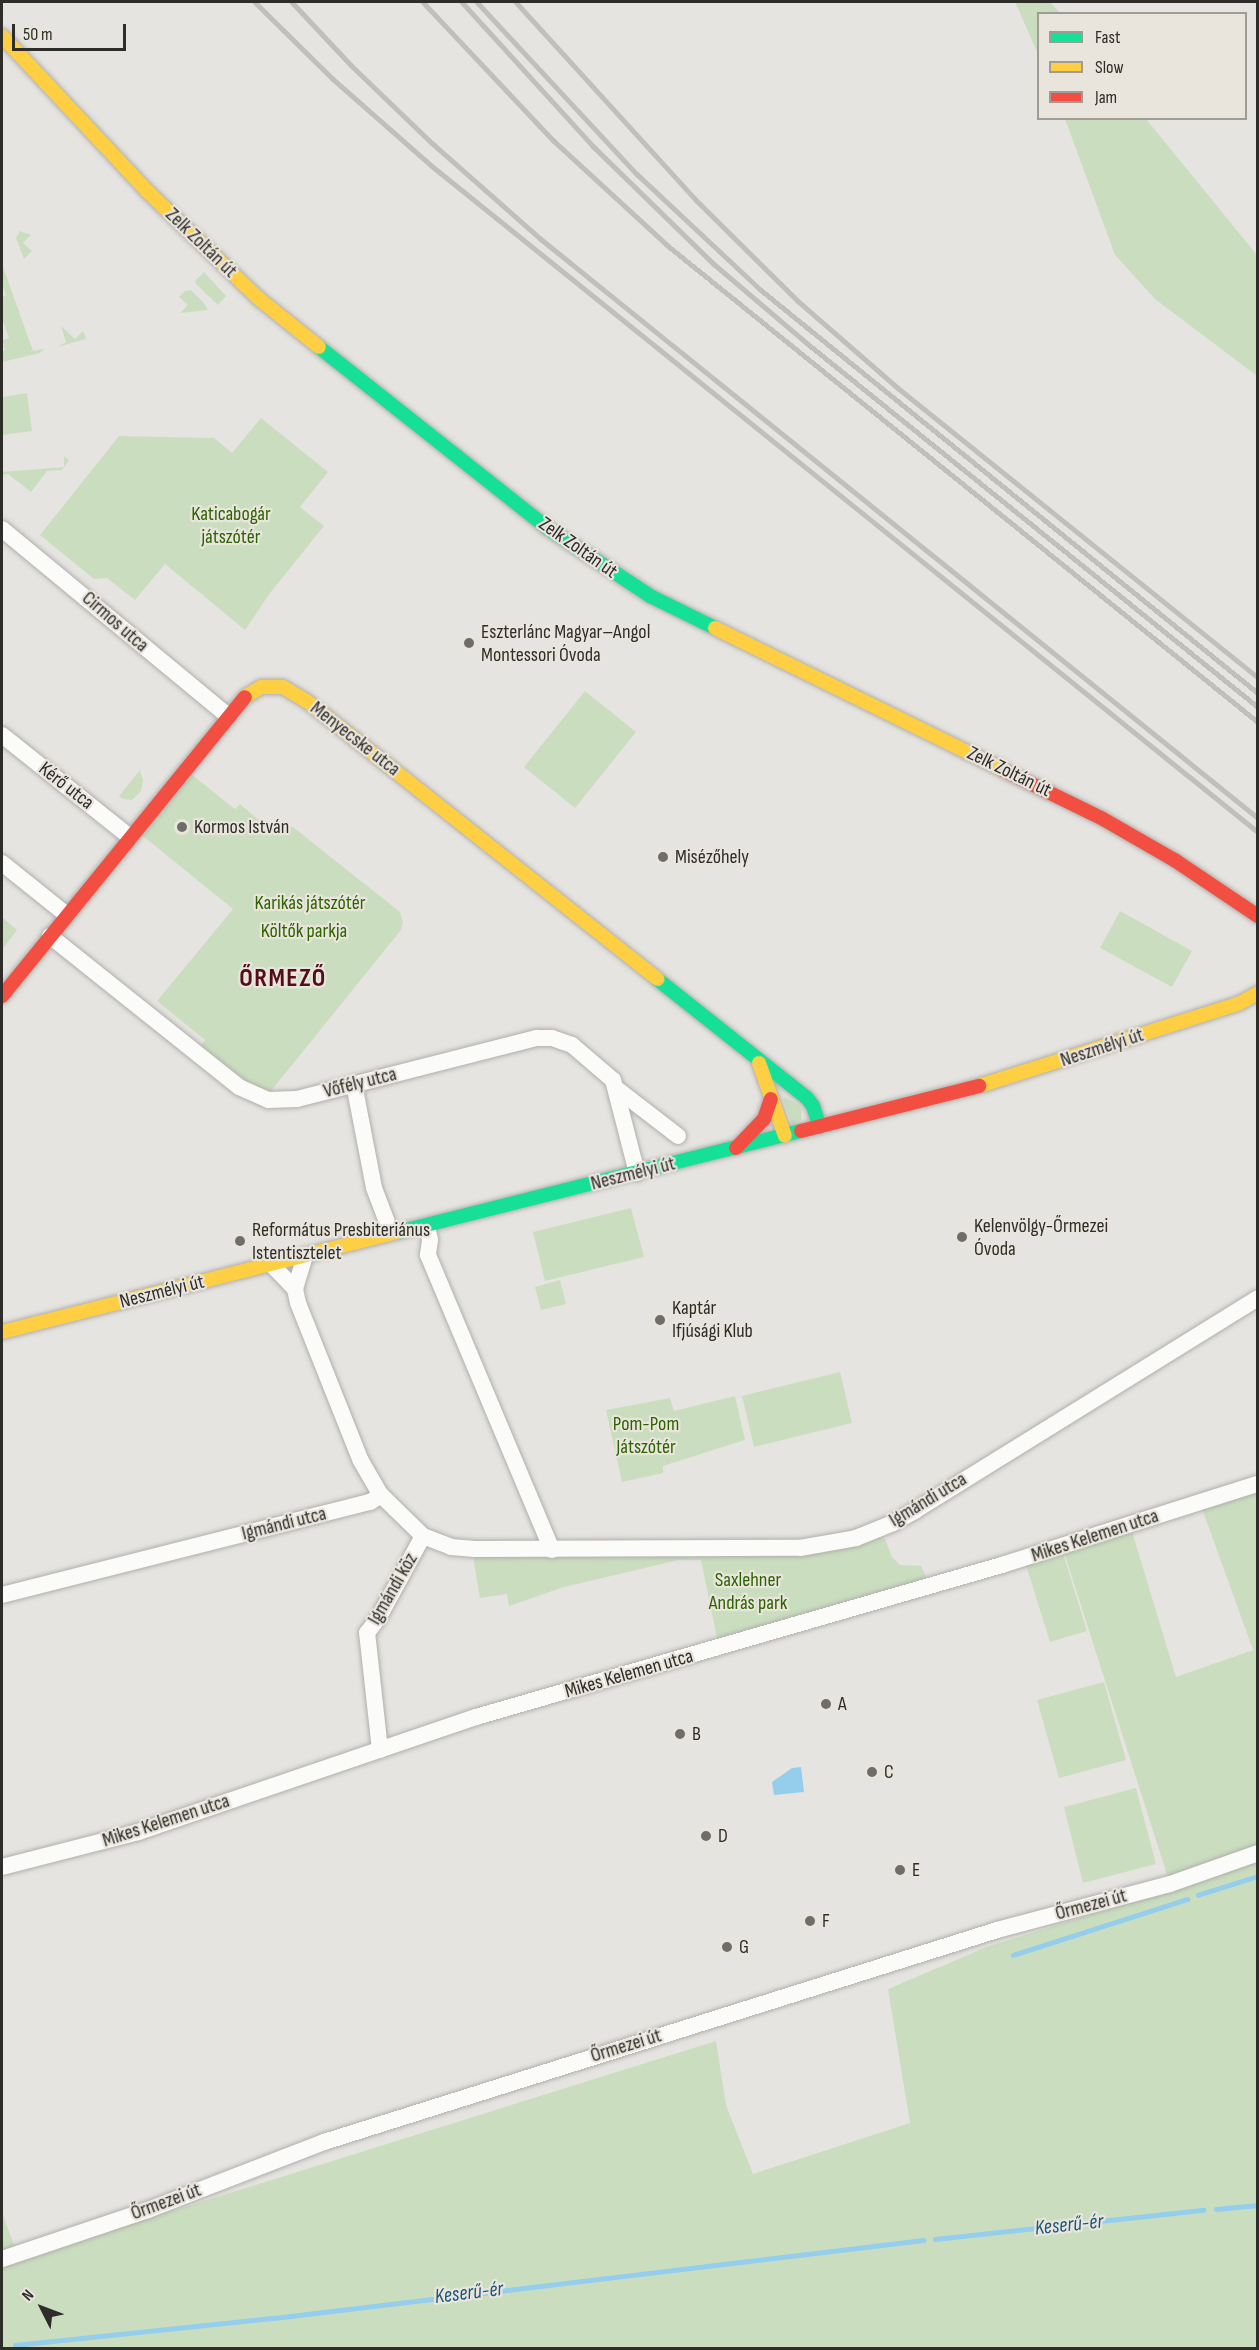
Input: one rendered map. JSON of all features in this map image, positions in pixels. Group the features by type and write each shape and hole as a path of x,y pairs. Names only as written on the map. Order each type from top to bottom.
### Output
{"street":[{"name":"Zelk Zoltán út","path":"2,36 148,192 258,298 547,528 650,596 1103,819 1176,861 1257,916"},
{"name":"Cirmos utca","path":"2,529 228,716"},
{"name":"Menyecske utca","path":"2,996 242,699 261,687 272,686 293,691 759,1063 807,1098 813,1106 820,1127"},
{"name":"Kérő utca","path":"2,735 130,837"},
{"path":"2,863 67,915"},
{"name":"Vőfély utca","path":"50,936 239,1087 255,1096 276,1101 537,1038 552,1038 572,1045 607,1072 617,1089 637,1173"},
{"name":"Neszmélyi út","path":"2,1332 996,1082 1240,1003 1257,993"},
{"path":"759,1063 785,1136"},
{"path":"354,1084 374,1188 387,1222"},
{"path":"617,1089 678,1136"},
{"path":"734,1149 764,1119 771,1099"},
{"path":"427,1226 430,1240 428,1255 552,1550"},
{"path":"305,1256 295,1289 297,1303 361,1461 381,1495"},
{"path":"271,1264 295,1289"},
{"name":"Igmándi utca","path":"2,1595 363,1504 381,1495 423,1536 451,1547 552,1550 800,1548 856,1538 893,1523 916,1510 1257,1298"},
{"name":"Mikes Kelemen utca","path":"2,1867 138,1832 476,1717 1002,1565 1257,1484"},
{"name":"Igmándi köz","path":"380,1750 367,1633 379,1617 423,1536"},
{"name":"Őrmezei út","path":"2,2259 148,2210 335,2138 987,1934 1170,1884 1257,1852"}],"green space":[{"path":"1015,2 1050,2 1059,12 1037,12 1037,52"},
{"path":"1065,120 1147,120 1257,255 1257,376 1155,299 1115,255"},
{"path":"20,231 31,235 23,243 32,251 24,259 16,238"},
{"path":"2,264 33,351 44,349 40,353 2,362 2,352 5,350 2,340 9,338 2,318 2,297 6,295 2,284"},
{"path":"204,272 226,296 218,305 196,284 195,281"},
{"path":"191,290 208,310 180,313 188,305 179,297 185,291"},
{"path":"61,326 75,339 83,331 86,339 57,347 66,342"},
{"path":"27,393 32,431 2,435 2,397"},
{"name":"Katicabogár játszótér","path":"261,418 328,472 300,507 324,526 270,593 245,630 165,564 135,600 107,578 94,579 40,535 119,436 214,438 232,453"},
{"path":"64,456 69,460 62,470 47,471 31,492 8,474 2,475 2,472 64,467"},
{"path":"585,691 636,732 575,808 524,767"},
{"path":"140,770 143,781 141,791 132,800 123,799 119,796"},
{"name":"Költők parkja","path":"192,775 235,809 240,804 262,823 293,827 400,912 403,922 401,930 271,1091 265,1094 199,1049 205,1040 157,1001 233,909 143,836"},
{"path":"1120,911 1192,951 1172,987 1100,948"},
{"path":"2,917 17,930 2,950"},
{"path":"785,1097 798,1104 802,1110 801,1120 792,1124 783,1099"},
{"path":"631,1208 644,1257 545,1281 533,1232"},
{"path":"560,1280 566,1304 541,1310 535,1287"},
{"path":"840,1372 852,1423 754,1447 742,1396"},
{"name":"Pom-Pom Játszótér","path":"735,1396 745,1440 663,1466 663,1473 622,1482 606,1410 670,1398 674,1411"},
{"path":"1257,1484 1257,2348 2,2348 2,2212 19,2259 716,2041 726,2105 753,2174 910,2123 888,1989 989,1946 1172,1890 1062,1546 1130,1525 1176,1677 1253,1650 1200,1503"},
{"name":"Saxlehner András park","path":"876,1537 885,1539 892,1557 900,1565 921,1566 928,1581 718,1643 701,1560 679,1560 564,1587 509,1606 507,1594 480,1598 474,1563 474,1554"},
{"path":"1063,1553 1087,1631 1050,1642 1026,1565"},
{"path":"1104,1682 1126,1760 1059,1778 1037,1700"},
{"path":"1136,1788 1156,1864 1083,1883 1064,1807"}],"water":[{"path":"801,1767 804,1792 774,1795 772,1782 792,1768"}],"waterway":[{"path":"1198,1895 1258,1876"},
{"path":"1013,1955 1187,1899"},
{"name":"Keserű-ér","path":"1216,2209 1258,2205"},
{"name":"Keserű-ér","path":"935,2239 1203,2210"},
{"name":"Keserű-ér","path":"15,2345 274,2318 923,2240"}],"railway":[{"path":"255,2 333,79 432,166 1258,832"},
{"path":"292,2 351,65 432,143 541,239 1258,818"},
{"path":"423,2 553,140 667,245 1258,722"},
{"path":"462,2 593,146 714,264 808,344 1258,707"},
{"path":"477,2 637,174 761,290 1258,693"},
{"path":"516,2 696,200 798,301 898,388 1258,677"}],"traffic: fast":[{"path":"319,347 547,528 650,596 715,628"},
{"path":"657,979 807,1098 813,1106 820,1127"},
{"path":"398,1232 801,1131"}],"traffic: slow":[{"path":"2,36 148,192 258,298 319,347"},
{"path":"715,628 1003,770"},
{"path":"245,697 261,687 283,687 308,702 657,979"},
{"path":"979,1086 1240,1003 1258,993"},
{"path":"759,1063 785,1136"},
{"path":"2,1332 398,1232"}],"traffic: jam":[{"path":"2,996 245,697"},
{"path":"1003,770 1103,819 1176,861 1258,916"},
{"path":"801,1131 979,1086"},
{"path":"736,1148 764,1119 771,1099"}],"place":[{"name":"Eszterlánc Magyar–Angol Montessori Óvoda","path":"469,643"},
{"name":"Kormos István","path":"182,827"},
{"name":"Misézőhely","path":"663,857"},
{"name":"Kelenvölgy-Őrmezei Óvoda","path":"962,1237"},
{"name":"Református Presbiteriánus Istentisztelet","path":"240,1241"},
{"name":"Kaptár Ifjúsági Klub","path":"660,1320"},
{"name":"A","path":"826,1704"},
{"name":"B","path":"680,1734"},
{"name":"C","path":"872,1772"},
{"name":"D","path":"706,1836"},
{"name":"E","path":"900,1870"},
{"name":"F","path":"810,1921"},
{"name":"G","path":"727,1947"}],"district":[{"name":"ŐRMEZŐ","path":"283,979"}],"park label":[{"name":"Karikás játszótér","path":"310,903"}]}
